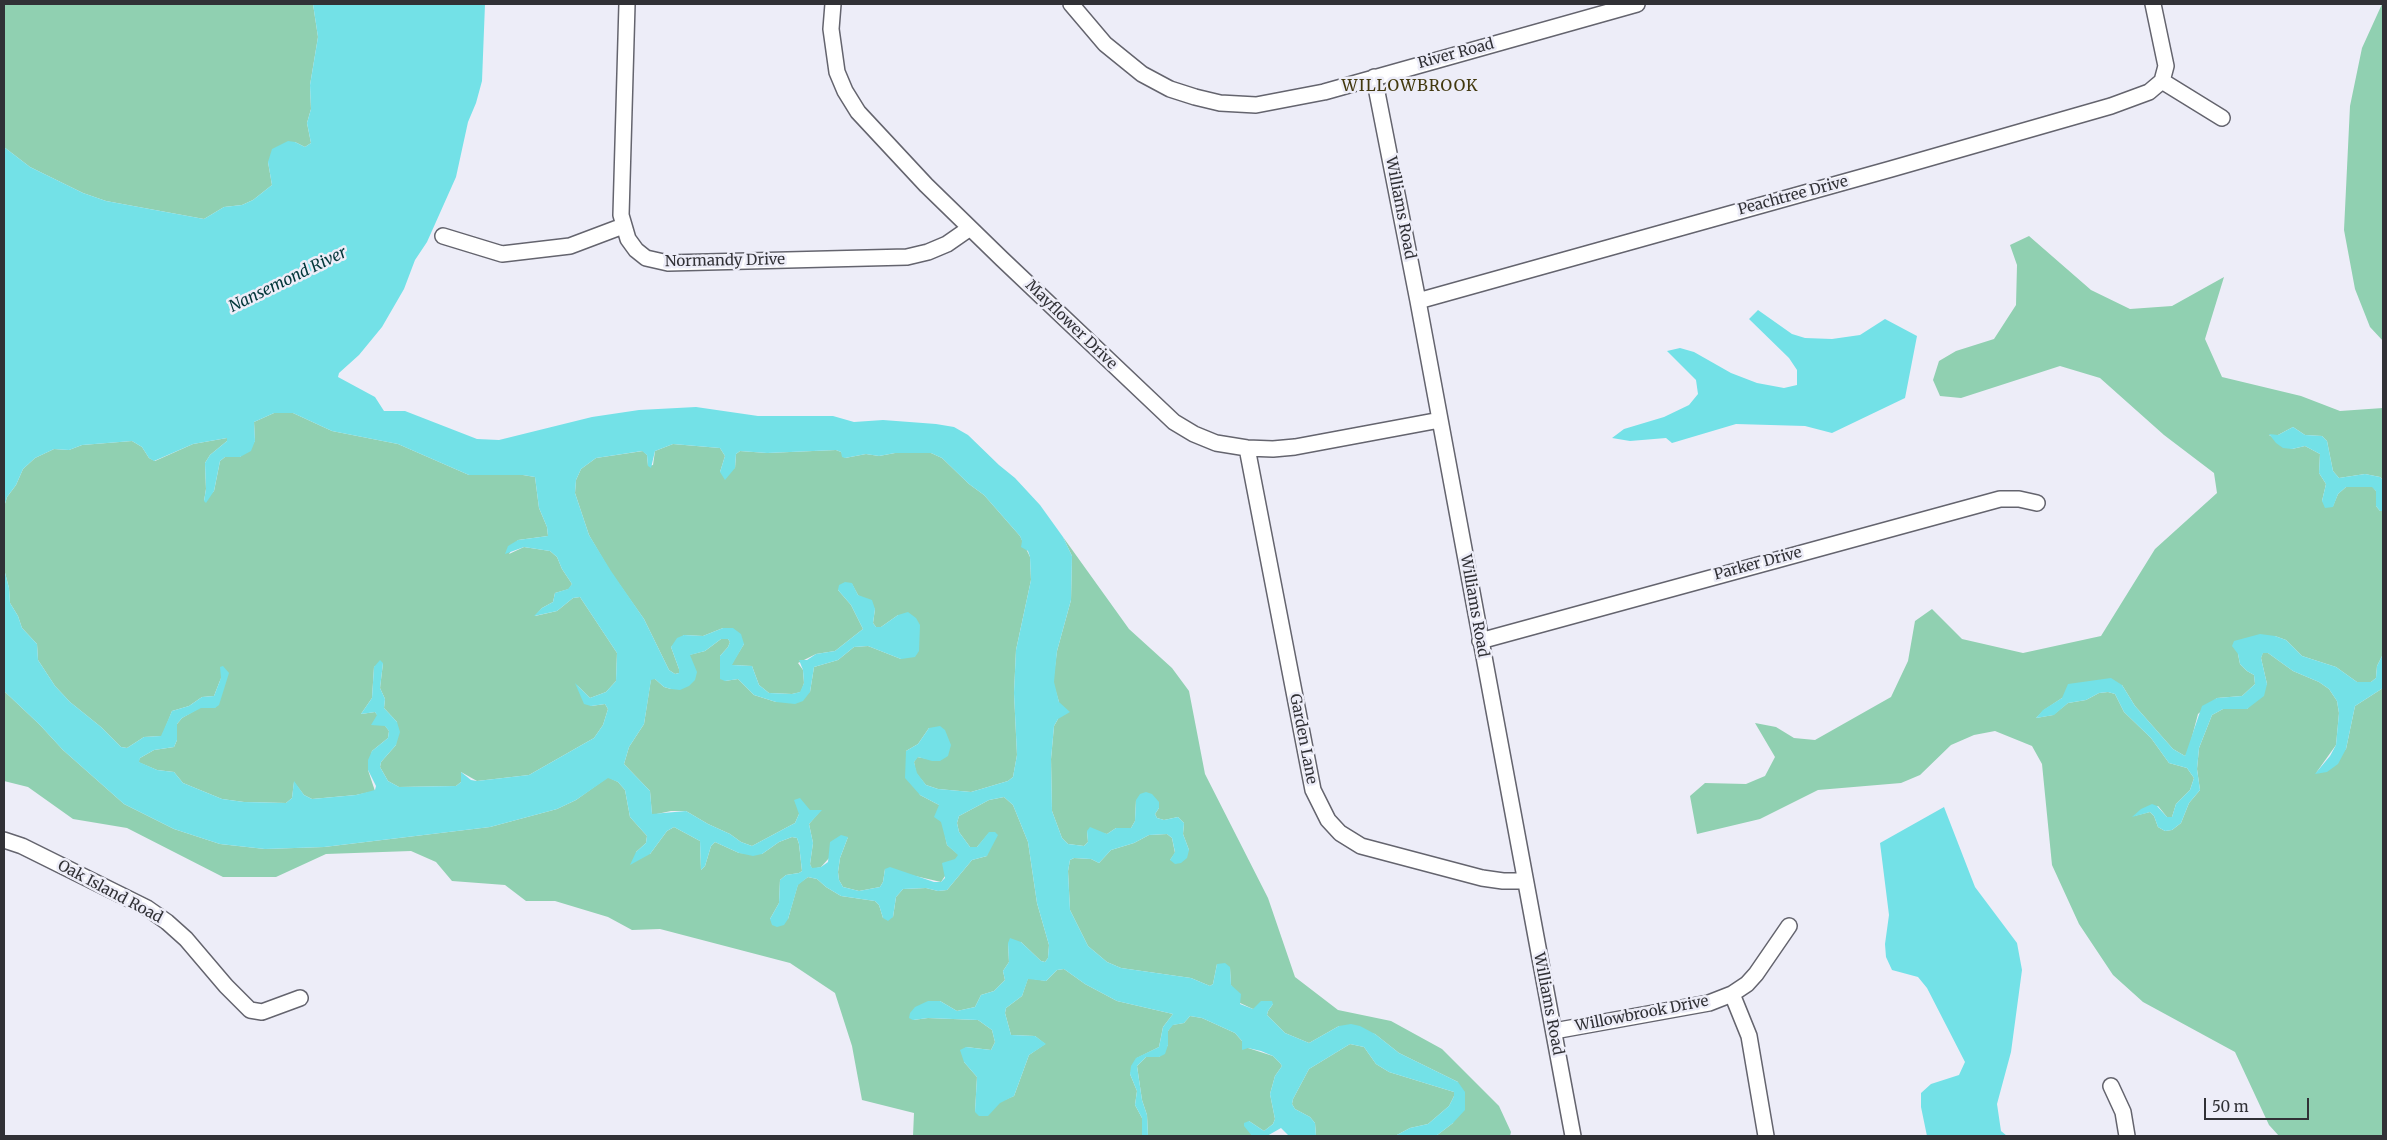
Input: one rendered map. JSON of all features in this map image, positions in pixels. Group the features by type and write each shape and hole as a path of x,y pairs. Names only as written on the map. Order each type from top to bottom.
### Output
{"street":[{"name":"Normandy Drive","path":"626,4 622,215 623,226 636,250 646,258 668,263 907,257 928,252 947,244 970,228"},
{"name":"Mayflower Drive","path":"833,4 831,29 837,72 845,91 858,112 970,228 1174,422 1194,434 1216,443 1247,448 1295,447 1440,420"},
{"name":"River Road","path":"1071,4 1105,44 1142,74 1170,89 1195,98 1220,103 1256,106 1294,99 1637,4"},
{"path":"2153,4 2166,66 2162,81 2222,118"},
{"name":"Williams Road","path":"1374,77 1418,301 1524,881 1573,1136"},
{"name":"Peachtree Drive","path":"1418,301 2111,106 2149,92 2162,81"},
{"path":"443,236 502,254 570,246 623,226"},
{"name":"Garden Lane","path":"1247,448 1313,790 1328,820 1340,833 1361,846 1482,878 1524,881"},
{"name":"Parker Drive","path":"1480,641 2000,499 2019,499 2037,503"},
{"name":"Oak Island Road","path":"4,840 22,846 147,908 186,939 250,1010 262,1012 300,998"},
{"name":"Willowbrook Drive","path":"1554,1031 1709,1003 1732,994 1747,984 1756,974 1789,926"},
{"path":"1732,994 1749,1036 1766,1136"},
{"path":"2111,1086 2123,1112 2128,1136"}],"green space":[{"path":"4,4 313,4 318,37 310,85 311,109 307,123 311,143 305,147 295,142 268,162 272,185 253,200 242,205 224,207 204,219 106,201 83,193 30,167 4,147"},
{"path":"2382,4 2383,341 2370,327 2355,289 2344,230 2350,106 2362,48"},
{"path":"2029,236 2091,290 2130,309 2172,306 2224,277 2205,339 2222,377 2301,396 2340,411 2383,408 2383,480 2380,477 2365,474 2339,478 2333,471 2327,441 2322,436 2305,435 2293,427 2278,435 2269,435 2292,449 2305,446 2320,454 2319,473 2326,484 2322,501 2333,506 2338,494 2346,487 2373,487 2376,491 2376,506 2380,511 2383,511 2383,654 2377,666 2376,678 2371,682 2357,682 2336,667 2302,656 2286,640 2275,636 2238,654 2240,664 2254,675 2255,684 2242,696 2217,698 2198,714 2188,752 2185,756 2173,749 2135,706 2122,685 2062,698 2036,718 2053,715 2068,703 2086,700 2099,693 2108,692 2115,694 2124,712 2151,738 2169,763 2187,768 2194,778 2190,790 2176,804 2172,817 2167,817 2158,806 2134,816 2150,812 2154,816 2158,827 2165,831 2172,830 2181,823 2189,803 2200,790 2197,769 2199,748 2212,715 2223,709 2247,709 2267,684 2261,658 2263,652 2268,653 2293,671 2319,682 2329,689 2337,701 2339,713 2336,745 2316,773 2346,749 2355,706 2383,688 2383,1136 2279,1136 2269,1125 2235,1052 2143,1002 2113,975 2079,924 2052,865 2042,764 2032,746 1995,731 1974,735 1951,745 1920,775 1901,783 1818,790 1760,819 1697,834 1690,796 1705,783 1746,784 1765,776 1775,757 1755,723 1776,727 1794,738 1815,740 1891,697 1908,661 1915,621 1932,609 1962,639 2023,653 2101,636 2155,549 2217,493 2214,473 2164,435 2100,378 2060,366 1961,398 1940,396 1933,380 1939,361 1956,351 1994,339 2016,305 2017,265 2010,245"},
{"path":"274,413 293,413 332,431 398,444 469,475 523,475 535,477 539,508 547,527 548,536 518,540 509,554 524,547 550,551 557,557 572,584 569,589 555,593 553,602 542,608 535,616 557,611 573,598 580,597 617,653 616,681 606,692 590,698 577,685 591,706 605,704 608,709 603,725 594,738 529,775 477,781 461,772 461,782 456,786 399,787 388,781 380,767 381,762 396,745 397,722 384,708 385,699 380,688 383,663 374,667 372,698 361,714 375,712 389,731 388,738 372,751 368,770 375,791 356,795 312,799 304,795 294,782 292,798 286,803 244,802 222,799 183,783 174,772 157,770 138,762 140,758 154,750 174,747 177,740 177,724 182,718 201,707 215,708 221,678 214,696 202,697 189,706 172,711 162,736 144,737 127,748 121,747 101,727 70,702 55,686 38,660 37,644 22,628 18,616 10,603 9,588 4,569 4,507 7,497 16,485 23,469 35,458 54,449 69,450 82,445 132,441 142,447 149,458 155,461 193,444 227,438 227,441 210,455 205,463 206,489 204,501 214,491 220,461 225,457 240,457 255,441 254,422"},
{"path":"673,444 720,448 725,456 720,472 735,468 736,454 740,451 767,453 836,450 841,452 845,458 866,454 879,456 895,453 931,453 942,458 969,484 984,495 1020,536 1030,557 1031,580 1016,650 1014,693 1017,755 1013,777 1008,781 971,792 938,789 926,785 916,773 914,762 917,757 940,761 929,728 918,744 906,751 920,795 939,805 947,845 959,855 941,882 885,869 883,882 880,887 859,891 843,887 839,880 838,872 840,858 848,837 821,867 812,869 810,864 813,843 809,824 821,810 810,810 799,814 795,823 752,846 741,842 730,834 686,811 671,811 652,815 650,791 624,764 629,747 644,724 651,679 655,679 664,687 671,689 689,655 705,651 721,639 728,639 730,642 728,647 720,656 725,681 738,679 754,695 776,702 810,692 814,667 838,660 854,647 868,646 901,659 898,615 881,627 876,627 873,623 875,609 858,595 852,584 838,590 851,605 863,629 835,651 816,654 798,663 803,670 804,683 801,692 792,694 769,693 759,685 752,666 731,665 744,644 723,628 703,636 684,635 671,647 679,673 675,674 669,670 644,619 610,571 589,535 575,493 576,480 581,469 596,458 643,451 647,455 648,466 653,465 655,451"},
{"path":"1063,537 1129,629 1172,668 1189,691 1205,774 1268,898 1295,977 1338,1010 1391,1021 1442,1049 1499,1106 1511,1132 1510,1136 1436,1136 1453,1123 1458,1082 1399,1053 1375,1034 1339,1026 1309,1043 1285,1033 1267,1015 1273,1004 1253,1009 1240,1003 1231,985 1230,968 1217,964 1213,984 1210,986 1191,978 1121,968 1107,962 1088,946 1070,910 1068,871 1070,860 1074,858 1091,859 1099,863 1111,850 1134,843 1149,835 1167,834 1172,838 1175,853 1170,860 1189,850 1183,834 1184,823 1178,817 1164,820 1157,818 1155,814 1159,808 1136,800 1135,821 1131,828 1116,828 1107,834 1087,831 1088,842 1084,846 1068,844 1062,838 1052,811 1051,759 1054,726 1058,719 1059,702 1053,682 1057,651 1071,600 1072,556"},
{"path":"4,691 63,750 124,804 174,829 220,844 265,849 324,847 490,827 557,809 576,800 608,777 618,782 625,790 630,817 647,836 646,843 636,852 650,854 667,831 674,827 700,841 701,870 705,866 711,846 715,842 739,853 762,854 779,842 792,837 797,838 802,871 786,875 780,880 779,903 770,919 788,919 798,884 808,877 817,879 841,896 875,901 879,905 883,918 893,917 896,897 903,889 926,888 938,891 947,890 972,860 987,856 989,833 977,847 970,847 959,832 957,823 959,816 989,800 1004,797 1013,805 1028,842 1037,903 1049,945 1048,958 1045,962 1041,961 1021,942 1008,943 1009,962 1003,971 1005,980 994,991 981,995 975,1007 957,1011 940,1001 913,1020 928,1018 978,1020 992,1030 995,1042 991,1050 966,1047 964,1062 977,1077 975,1112 1014,1096 1029,1055 1045,1044 1035,1036 1011,1035 1005,1013 1006,1008 1022,996 1028,978 1046,981 1057,970 1064,969 1085,984 1117,1001 1173,1014 1163,1027 1159,1047 1137,1058 1130,1074 1137,1091 1135,1105 1142,1118 1142,1136 913,1136 914,1113 862,1100 852,1046 835,993 790,963 660,929 632,930 608,917 555,901 526,901 505,885 452,881 436,862 411,851 326,854 276,877 223,877 127,828 73,819 28,787 4,781"},
{"path":"1190,1016 1202,1018 1235,1033 1248,1048 1273,1056 1282,1066 1275,1076 1270,1094 1275,1119 1273,1124 1264,1131 1249,1121 1252,1136 1148,1136 1147,1115 1142,1100 1137,1066 1146,1057 1159,1057 1168,1045 1168,1031 1172,1025 1184,1023"},
{"path":"1350,1044 1364,1047 1376,1064 1389,1072 1454,1092 1449,1106 1428,1124 1410,1128 1395,1136 1316,1136 1315,1123 1310,1117 1295,1109 1292,1104 1293,1099 1309,1069"}],"water":[{"name":"Nansemond River","path":"313,4 485,4 482,81 468,122 456,177 427,242 415,260 404,289 382,327 359,355 339,373 338,377 375,397 384,411 405,411 477,439 499,440 592,417 639,410 696,407 758,416 833,416 854,422 883,420 936,424 954,427 968,435 1015,478 1040,505 1063,537 1072,556 1071,600 1057,651 1054,682 1059,702 1070,712 1058,719 1054,726 1051,759 1052,811 1062,838 1068,844 1084,846 1088,842 1087,831 1090,827 1107,834 1116,828 1131,828 1135,821 1136,800 1140,794 1146,792 1152,794 1159,802 1159,808 1155,814 1157,818 1164,820 1178,817 1184,823 1183,834 1189,850 1187,858 1181,863 1175,864 1170,860 1175,852 1172,838 1167,834 1149,835 1134,843 1111,850 1099,863 1091,859 1074,858 1070,860 1068,871 1070,910 1088,946 1107,962 1121,968 1191,978 1210,986 1213,984 1217,964 1225,963 1230,967 1231,985 1241,994 1240,1004 1253,1009 1261,1001 1272,1001 1273,1004 1267,1015 1285,1033 1309,1043 1339,1026 1351,1024 1360,1026 1375,1034 1399,1053 1458,1082 1465,1092 1465,1110 1453,1123 1436,1136 1395,1136 1410,1128 1428,1124 1449,1106 1454,1092 1389,1072 1376,1064 1364,1047 1350,1044 1309,1069 1293,1099 1292,1104 1295,1109 1310,1117 1315,1123 1316,1136 1289,1136 1281,1128 1267,1136 1252,1136 1244,1126 1244,1123 1249,1121 1264,1131 1273,1124 1275,1119 1270,1094 1275,1076 1282,1066 1273,1056 1261,1051 1248,1048 1242,1050 1242,1041 1235,1033 1202,1018 1190,1016 1184,1023 1173,1025 1168,1031 1168,1045 1165,1054 1159,1057 1146,1057 1137,1066 1142,1100 1147,1115 1148,1136 1142,1136 1142,1118 1135,1105 1137,1091 1130,1074 1131,1066 1136,1058 1159,1047 1163,1027 1173,1014 1117,1001 1085,984 1064,969 1057,970 1046,981 1028,979 1022,996 1006,1008 1005,1013 1011,1035 1035,1036 1046,1044 1029,1055 1014,1096 1000,1103 988,1116 979,1116 975,1112 977,1077 964,1062 960,1050 966,1047 991,1050 995,1042 992,1030 978,1020 928,1018 913,1020 909,1018 910,1013 915,1007 928,1001 940,1001 957,1011 975,1007 981,995 994,991 1005,980 1003,971 1009,962 1008,943 1010,938 1021,942 1041,961 1045,962 1048,958 1049,945 1037,903 1028,842 1013,805 1004,797 989,800 959,816 957,823 959,832 970,847 977,847 989,832 995,832 998,835 987,856 972,860 947,890 938,891 926,888 903,889 896,897 893,917 888,921 883,918 879,905 875,901 841,896 817,879 808,877 798,885 788,919 784,925 777,927 772,925 770,919 779,903 780,880 786,875 802,871 797,838 792,837 779,842 762,854 753,856 739,853 715,842 711,846 705,866 701,870 700,841 674,827 667,831 650,854 630,865 636,852 646,843 647,836 630,817 625,790 618,782 608,778 576,800 557,809 490,827 324,847 265,849 220,844 174,829 124,804 63,750 4,691 4,569 9,588 10,603 18,616 22,628 37,644 38,660 55,686 70,702 101,727 121,747 127,748 144,737 161,736 172,711 189,706 202,697 214,696 221,678 220,667 223,666 229,673 219,705 215,708 201,708 182,718 177,724 177,740 174,747 154,750 140,758 139,762 157,770 174,772 183,783 222,799 244,802 286,803 292,798 294,781 304,795 312,799 356,795 375,790 376,786 368,770 368,760 372,751 388,738 389,731 385,726 371,725 377,715 375,712 361,714 372,698 374,667 380,660 383,663 380,688 385,699 384,708 397,722 400,732 396,745 381,762 380,767 388,781 399,787 456,786 461,782 461,772 471,780 477,781 529,775 594,738 603,725 608,709 605,704 591,706 584,704 575,683 590,698 606,692 616,681 617,653 580,597 573,598 557,611 534,616 542,608 553,602 555,593 568,589 572,584 557,557 550,551 524,547 505,554 508,546 518,540 548,536 547,527 539,508 535,477 523,475 469,475 398,444 332,431 293,413 274,413 254,422 255,441 251,451 240,457 225,457 220,461 214,491 206,503 204,501 206,489 205,463 210,455 227,441 227,438 193,444 154,461 149,458 142,447 132,441 82,445 69,450 54,449 35,458 23,469 16,485 7,497 4,507 4,147 30,167 83,193 106,201 204,219 224,207 242,205 253,200 272,185 268,162 272,149 288,141 305,147 311,143 307,123 311,109 310,85 318,37","holes":["673,444 720,448 725,456 720,472 725,480 735,468 736,454 740,451 767,453 836,450 841,452 842,457 845,458 866,454 879,456 895,453 931,453 942,458 969,484 984,495 1020,536 1022,541 1021,547 1028,551 1030,557 1031,580 1016,650 1014,693 1017,755 1013,777 1008,781 971,792 938,789 926,785 917,773 914,762 918,757 940,761 948,756 951,745 945,730 940,726 929,728 918,744 906,751 905,778 920,795 939,805 934,817 941,822 947,845 958,855 955,859 942,863 945,878 941,882 934,882 890,867 885,869 883,882 880,887 859,891 843,887 839,880 838,872 840,858 848,837 841,835 830,842 828,862 821,867 812,868 810,864 813,843 809,824 822,810 810,810 800,798 794,800 799,814 795,823 752,846 741,842 730,834 686,811 652,814 650,791 624,764 629,747 644,724 651,680 655,679 664,687 671,689 680,690 689,686 695,680 697,672 690,655 705,651 721,639 728,639 730,642 728,647 720,656 720,679 725,681 738,679 754,695 776,702 795,704 803,701 810,692 814,667 838,660 854,647 868,646 901,659 915,657 919,651 920,625 916,618 908,612 898,615 881,627 876,627 873,623 875,609 872,600 858,595 852,583 845,582 839,585 838,590 851,605 863,629 835,651 816,654 807,660 799,660 803,670 804,683 800,692 792,694 769,693 759,685 752,666 732,665 744,644 741,634 733,628 723,628 703,636 684,635 677,638 671,647 679,673 675,674 669,670 644,619 589,535 575,493 576,480 581,469 596,458 642,451 647,455 648,466 651,468 655,451"]},
{"path":"1758,310 1792,334 1805,338 1832,339 1860,335 1885,319 1917,336 1905,398 1832,433 1805,426 1736,424 1672,443 1666,438 1630,441 1612,438 1624,429 1664,417 1689,405 1698,394 1696,380 1667,351 1680,348 1694,352 1731,373 1757,383 1784,388 1797,385 1797,370 1789,358 1749,319"},
{"path":"2293,427 2305,435 2322,436 2327,441 2333,471 2339,478 2365,474 2380,477 2383,480 2383,511 2380,511 2376,506 2376,491 2372,487 2346,487 2338,494 2333,507 2325,508 2322,501 2326,484 2319,473 2320,454 2305,446 2292,449 2283,448 2269,434 2278,435"},
{"path":"2260,634 2286,640 2302,656 2336,667 2357,682 2371,682 2376,678 2377,666 2383,654 2383,688 2355,706 2346,749 2338,764 2327,772 2315,774 2330,756 2336,745 2339,713 2337,701 2329,689 2319,682 2293,671 2268,653 2263,653 2261,658 2267,684 2264,696 2247,709 2223,709 2212,715 2199,748 2197,769 2200,790 2189,803 2181,823 2172,830 2165,831 2158,827 2154,816 2150,812 2132,817 2141,809 2152,804 2157,806 2167,817 2172,817 2176,804 2190,790 2194,778 2187,768 2169,763 2151,738 2124,712 2115,694 2108,692 2099,693 2086,700 2068,703 2054,715 2036,718 2043,710 2062,698 2068,684 2111,678 2122,685 2135,706 2173,749 2185,756 2202,706 2217,698 2242,696 2255,684 2254,675 2240,664 2238,654 2232,646 2234,641"},
{"path":"1944,807 1975,887 2017,943 2022,970 2011,1052 1997,1104 2001,1131 2007,1136 1927,1136 1921,1107 1921,1093 1931,1084 1959,1075 1965,1062 1927,988 1918,977 1892,970 1886,957 1885,944 1889,915 1880,843"}],"district":[{"name":"WILLOWBROOK","path":"1410,86"}]}
